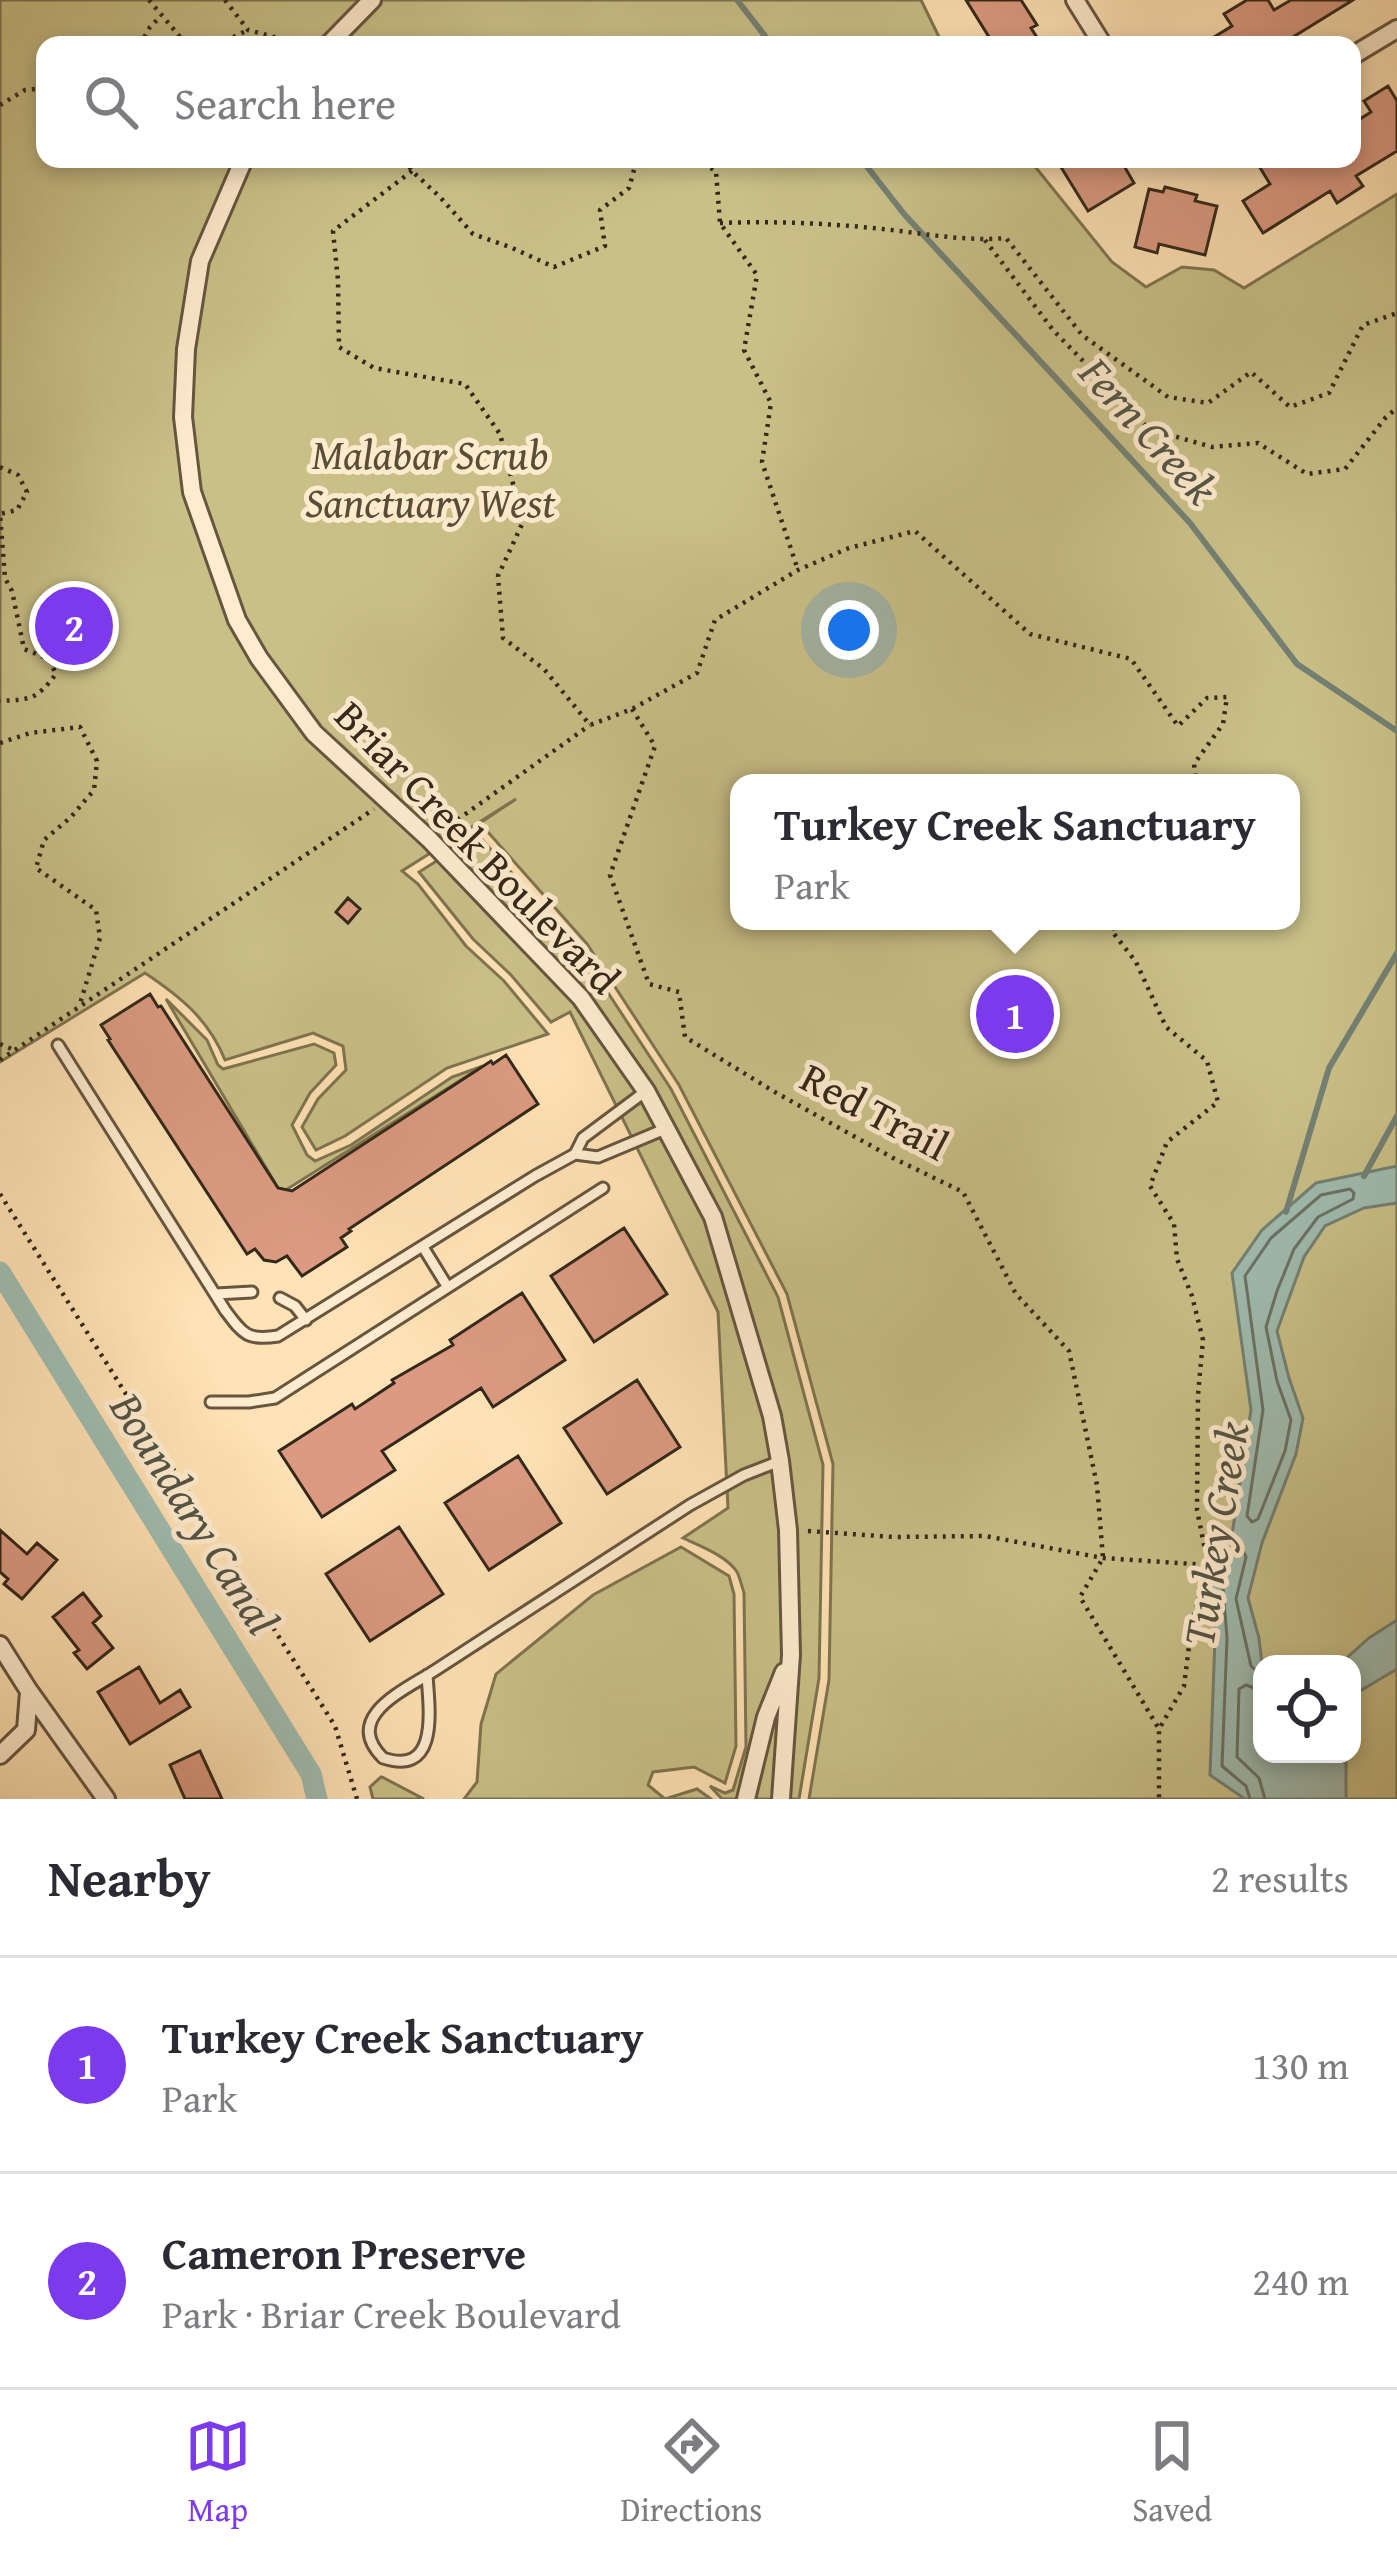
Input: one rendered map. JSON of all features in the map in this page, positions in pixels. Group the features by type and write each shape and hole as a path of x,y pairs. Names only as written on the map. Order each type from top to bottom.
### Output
{"street":[{"path":"337,36 372,0"},
{"path":"1075,0 1097,36"},
{"path":"1361,51 1397,29"},
{"name":"Briar Creek Boulevard","path":"240,168 200,261 186,349 183,417 193,492 237,620 260,658 314,733 430,839 581,998 646,1091 713,1217 772,1416 780,1461 788,1530 791,1655 781,1799"},
{"path":"0,1645 106,1799"},
{"name":"Briar Creek Boulevard","path":"746,1799 766,1717 791,1655"},
{"path":"0,1685 19,1674"},
{"path":"0,1755 26,1730 29,1691"}],"lane":[{"path":"58,1045 216,1294 242,1332 257,1340 278,1336 306,1320 575,1154 583,1138 646,1091"},
{"path":"575,1154 598,1157 667,1128"},
{"path":"211,1402 275,1398 603,1188"},
{"path":"423,1247 447,1286"},
{"path":"216,1294 252,1292"},
{"path":"280,1298 306,1320"},
{"path":"427,1675 425,1746 404,1761 383,1758 369,1738 374,1714 427,1675 690,1505 780,1461"}],"path":[{"path":"149,0 179,36"},
{"path":"225,0 248,30 270,36"},
{"path":"145,36 162,15"},
{"path":"236,36 248,30"},
{"path":"0,105 36,89"},
{"path":"410,168 473,234 554,267 605,245 600,210 629,188 635,168"},
{"path":"711,168 716,171 720,223 758,275 744,350 771,403 762,462 798,570"},
{"path":"412,171 333,231 339,347 374,368 465,384 500,434 523,522 498,576 503,638 544,670 590,725"},
{"path":"720,223 1006,238 1082,334 1168,397 1208,403 1251,372 1290,406 1329,393 1363,326 1397,313"},
{"path":"985,240 1053,330 1149,430 1212,447 1258,443 1306,474 1345,470 1397,408"},
{"path":"0,467 18,475 26,492 17,509 0,514 5,578 24,650 49,659 56,674 29,700 0,701"},
{"path":"430,839 590,725 632,710 697,673 716,620 798,570 849,548 915,531 1030,634 1131,659 1178,726 1207,698 1227,697 1223,724 1194,764 1195,774"},
{"name":"Red Trail","path":"632,710 655,746 610,874 650,984 679,992 685,1037 893,1158 963,1192 1016,1294 1069,1351 1097,1485 1103,1558 1080,1597 1160,1729"},
{"path":"0,743 80,727 98,761 94,790 44,840 37,868 96,910 100,938 79,1007"},
{"path":"0,1060 386,800"},
{"path":"1112,930 1136,962 1166,1027 1207,1061 1218,1102 1167,1142 1150,1186 1174,1224 1177,1258 1203,1340 1197,1510 1208,1565 1192,1622 1184,1686 1160,1729 1160,1799"},
{"path":"0,1044 14,1050"},
{"path":"0,1194 335,1726 357,1799"},
{"path":"788,1530 894,1537 985,1536 1103,1558 1208,1565"}],"green space":[{"name":"Malabar Scrub Sanctuary West","path":"0,0 921,0 939,36 36,36 36,168 1036,168 1112,262 1146,287 1182,267 1214,270 1244,288 1397,194 1397,1799 809,1799 829,1680 833,1464 787,1294 679,1085 587,944 480,823 516,799 402,871 548,1034 447,1068 316,1150 302,1127 318,1099 346,1070 343,1046 313,1033 225,1060 211,1033 145,973 0,1062"},
{"path":"478,835 580,950 671,1089 778,1297 823,1465 819,1678 799,1799 722,1799 710,1786 725,1793 733,1790 746,1747 741,1582 727,1561 683,1538 728,1508 718,1312 570,1012 551,1022 473,939 419,872"},
{"path":"166,999 207,1040 223,1069 314,1044 334,1053 336,1065 310,1093 292,1125 315,1161 351,1145 452,1077 483,1066 281,1193"},
{"path":"681,1547 729,1576 734,1594 736,1746 725,1783 694,1767 653,1772 648,1785 665,1799 464,1799 477,1782 481,1724 496,1674 593,1595"},
{"path":"381,1777 424,1799 373,1799 370,1787"},
{"path":"697,1789 711,1799 665,1799"}],"water":[{"path":"1397,1166 1397,1203 1364,1208 1325,1226 1304,1257 1277,1331 1303,1418 1296,1454 1262,1543 1248,1598 1261,1655 1253,1655 1253,1763 1346,1763 1346,1799 1245,1799 1210,1775 1215,1543 1231,1541 1251,1410 1232,1273 1262,1230 1316,1183"},
{"path":"1397,1620 1397,1669 1361,1690 1361,1655 1350,1655"}],"building":[{"path":"966,0 1021,0 1037,25 1031,28 1036,36 988,36"},
{"path":"1247,0 1268,0 1274,10 1291,0 1353,0 1295,36 1216,36 1232,26 1224,14"},
{"path":"1388,86 1397,101 1397,151 1356,176 1363,186 1337,203 1330,191 1263,233 1243,201 1270,184 1260,168 1361,168 1361,118 1371,112 1364,101"},
{"path":"1062,168 1125,168 1134,183 1088,211"},
{"path":"1165,187 1217,206 1205,255 1159,244 1157,253 1135,247 1149,189 1163,192"},
{"path":"348,898 360,909 348,923 336,912"},
{"path":"150,994 278,1188 292,1191 506,1055 538,1104 349,1229 341,1238 347,1247 302,1276 287,1256 276,1262 264,1260 255,1249 247,1254 108,1040 101,1025"},
{"path":"624,1228 667,1294 594,1342 551,1276"},
{"path":"522,1293 565,1360 493,1407 481,1388 382,1451 395,1470 322,1517 279,1451 352,1404 355,1409"},
{"path":"637,1380 680,1447 607,1494 564,1428"},
{"path":"518,1456 561,1523 489,1570 445,1503"},
{"path":"399,1527 443,1594 370,1641 326,1574"},
{"path":"0,1530 27,1554 37,1543 57,1560 22,1599 4,1584 8,1579 0,1572"},
{"path":"83,1593 101,1616 93,1623 113,1648 87,1669 74,1653 79,1650 53,1617"},
{"path":"139,1667 160,1703 180,1690 190,1707 130,1744 98,1692"},
{"path":"200,1751 222,1799 185,1799 170,1765"}],"waterway":[{"name":"Fern Creek","path":"737,0 765,36"},
{"name":"Fern Creek","path":"868,168 904,214 1190,523 1297,664 1397,731"},
{"name":"Fern Creek","path":"1286,1212 1329,1068 1397,953"},
{"path":"1364,1176 1397,1116"},
{"name":"Boundary Canal","path":"0,1272 311,1774 317,1799"}],"place":[{"name":"Cameron Preserve","path":"74,626"},
{"name":"Turkey Creek Sanctuary","path":"1015,1014"}],"water label":[{"name":"Turkey Creek","path":"1215,1534"}]}
